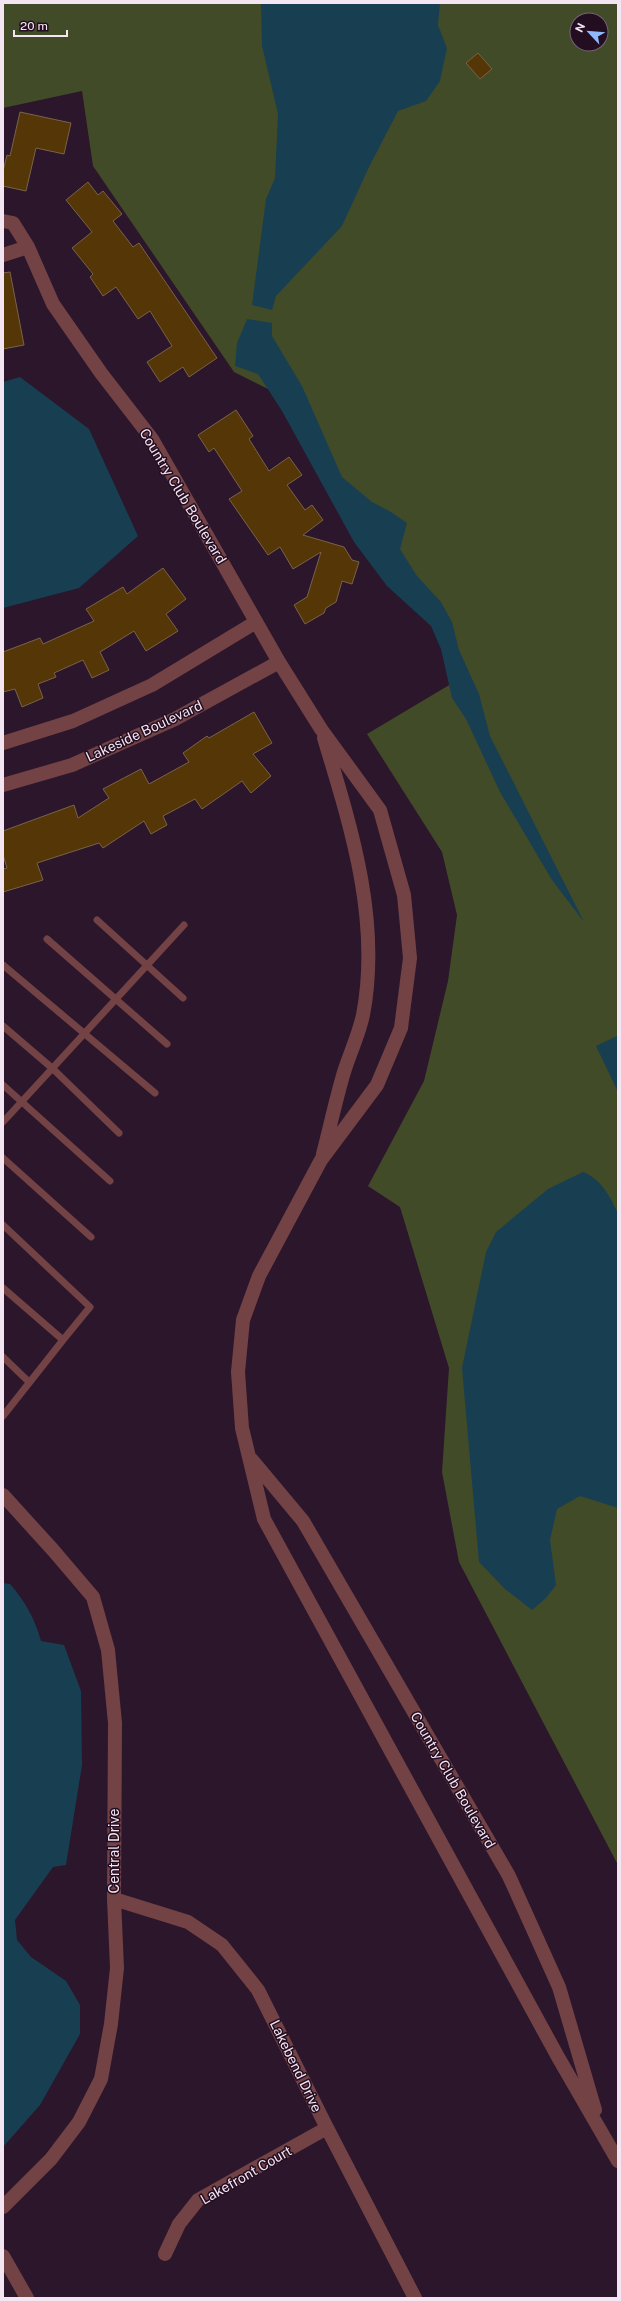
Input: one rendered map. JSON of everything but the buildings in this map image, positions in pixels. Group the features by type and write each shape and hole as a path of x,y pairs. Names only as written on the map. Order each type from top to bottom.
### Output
{"street":[{"name":"Country Club Boulevard","path":"3,221 13,223 28,247 53,304 101,372 152,439 279,662 321,728 380,810 404,895 410,958 401,1028 377,1085 321,1160 259,1276 244,1320 238,1372 242,1428 251,1458 264,1519 558,2057 601,2129 618,2161"},
{"path":"3,255 28,247"},
{"path":"3,743 73,721 152,685 256,622"},
{"name":"Lakeside Boulevard","path":"3,785 72,765 175,719 279,662"},
{"name":"Country Club Boulevard","path":"321,728 347,814 364,894 369,954 363,1015 344,1072 321,1160"},
{"name":"Country Club Boulevard","path":"251,1458 303,1521 509,1876 559,1987 601,2129"},
{"name":"Central Drive","path":"3,1495 93,1597 106,1643 115,1723 114,1899 117,1968 111,2024 101,2079 79,2122 51,2159 3,2207"},
{"name":"Lakebend Drive","path":"114,1899 188,1922 222,1945 258,1990 326,2128 415,2298"},
{"name":"Lakefront Court","path":"165,2254 179,2224 198,2200 326,2128"},
{"path":"3,2256 27,2298"}],"lane":[{"path":"97,920 148,964 182,998"},
{"path":"3,1122 184,925"},
{"path":"47,939 167,1044"},
{"path":"3,965 85,1032 155,1093"},
{"path":"3,1026 52,1068 119,1133"},
{"path":"3,1085 110,1181"},
{"path":"3,1158 91,1237"},
{"path":"3,1225 90,1307 3,1416"},
{"path":"3,1288 63,1340"},
{"path":"3,1357 29,1382"}],"green space":[{"path":"3,3 618,3 618,1865 459,1562 442,1472 449,1368 400,1207 368,1186 424,1081 448,981 457,915 442,852 367,734 461,678 435,613 278,394 234,372 93,166 82,91 3,108"}],"water":[{"path":"261,3 440,3 438,25 447,48 440,81 426,101 398,111 370,165 342,226 276,296 272,310 252,305 266,199 275,178 278,114 262,46"},
{"path":"247,319 272,323 272,336 302,386 342,477 372,502 391,512 407,523 400,549 417,576 441,602 452,622 459,650 479,694 490,736 584,922 552,880 500,792 466,719 452,698 441,649 431,626 387,586 354,542 282,411 258,374 235,366 237,343"},
{"path":"20,377 89,429 138,536 79,588 3,608 3,382"},
{"path":"617,1036 618,1039 618,1092 596,1046"},
{"path":"583,1172 590,1175 600,1184 608,1194 618,1213 618,1508 580,1496 557,1509 550,1540 556,1585 546,1598 532,1610 505,1589 479,1562 462,1368 486,1252 496,1232 548,1189"},
{"path":"3,1583 10,1584 25,1604 33,1618 41,1641 64,1645 81,1691 82,1765 66,1865 53,1867 15,1920 17,1940 31,1957 66,1981 80,2005 80,2034 40,2105 3,2147"}]}
